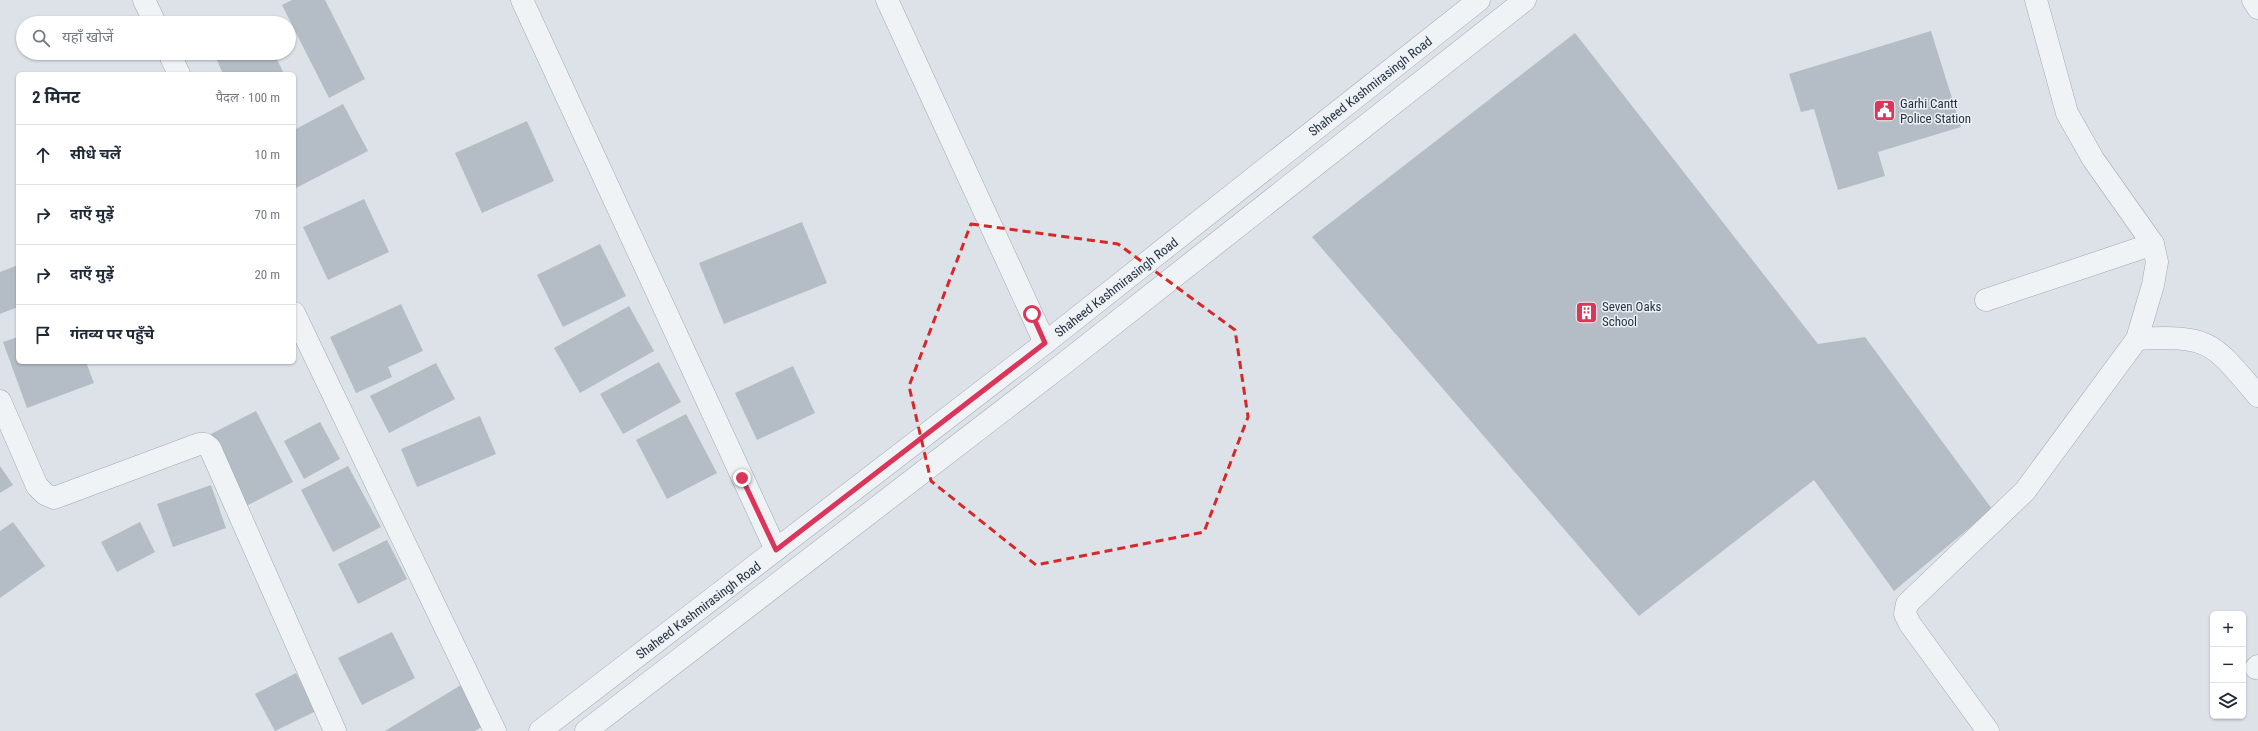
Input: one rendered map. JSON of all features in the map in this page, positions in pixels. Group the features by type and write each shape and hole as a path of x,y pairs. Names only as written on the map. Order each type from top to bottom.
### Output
{"street":[{"path":"144,0 152,16"},
{"path":"522,0 776,550"},
{"path":"887,0 1045,343"},
{"name":"Shaheed Kashmirasingh Road","path":"540,731 1045,343 1479,0"},
{"name":"Shaheed Kashmirasingh Road","path":"586,731 1062,365 1525,0"},
{"path":"1988,731 1910,624 1905,614 1907,604 2025,491 2137,340 2153,285 2157,262 2153,244 2093,159 2068,113 2036,0"},
{"path":"2253,0 2258,8"},
{"path":"172,60 178,72"},
{"path":"1986,300 2153,244"},
{"path":"296,317 495,731"},
{"path":"2137,340 2189,338 2209,345 2223,355 2258,396"},
{"path":"0,401 37,486 45,494 54,498 199,444 205,444 210,448 336,731"}],"highlighted area":[{"path":"971,224 1118,244 1235,330 1248,417 1204,532 1036,565 931,481 909,386"}],"building":[{"path":"292,0 325,0 365,79 329,98 296,33 296,16 288,16 282,5"},
{"name":"Garhi Cantt Police Station","path":"1931,31 1961,127 1878,152 1885,176 1838,190 1814,109 1801,112 1789,74"},
{"name":"Seven Oaks School","path":"1575,33 1818,344 1865,337 1992,509 1894,591 1814,480 1639,616 1312,237"},
{"path":"217,60 277,60 283,72 222,72"},
{"path":"343,104 368,151 296,188 296,129"},
{"path":"527,121 554,181 482,213 455,153"},
{"path":"364,199 389,252 328,280 303,227"},
{"path":"802,222 827,283 724,324 699,263"},
{"path":"600,244 626,296 563,327 537,275"},
{"path":"16,266 16,308 0,314 0,272"},
{"path":"401,304 423,351 388,367 392,377 356,393 330,337"},
{"path":"629,306 654,351 580,393 554,348"},
{"path":"16,338 16,364 87,364 94,383 27,408 3,342"},
{"path":"659,362 681,402 623,434 600,394"},
{"path":"436,363 455,399 389,433 370,396"},
{"path":"793,366 815,413 757,440 735,393"},
{"path":"256,411 293,482 244,507 207,436"},
{"path":"686,414 717,473 667,499 636,440"},
{"path":"480,416 496,454 417,487 401,449"},
{"path":"320,422 340,459 304,479 284,441"},
{"path":"0,466 13,485 0,493"},
{"path":"348,466 381,527 333,552 301,490"},
{"path":"211,485 226,528 173,547 157,504"},
{"path":"13,522 45,566 0,598 0,531"},
{"path":"140,522 155,552 117,572 101,542"},
{"path":"387,540 407,579 358,604 338,564"},
{"path":"392,632 415,678 362,705 338,658"},
{"path":"296,673 316,711 275,731 255,694"},
{"path":"461,685 485,725 475,731 385,731"}],"place":[{"name":"Garhi Cantt Police Station","path":"1885,110"},
{"name":"Seven Oaks School","path":"1586,313"}],"route":[{"path":"742,478 776,550 1045,343 1032,314"}]}
